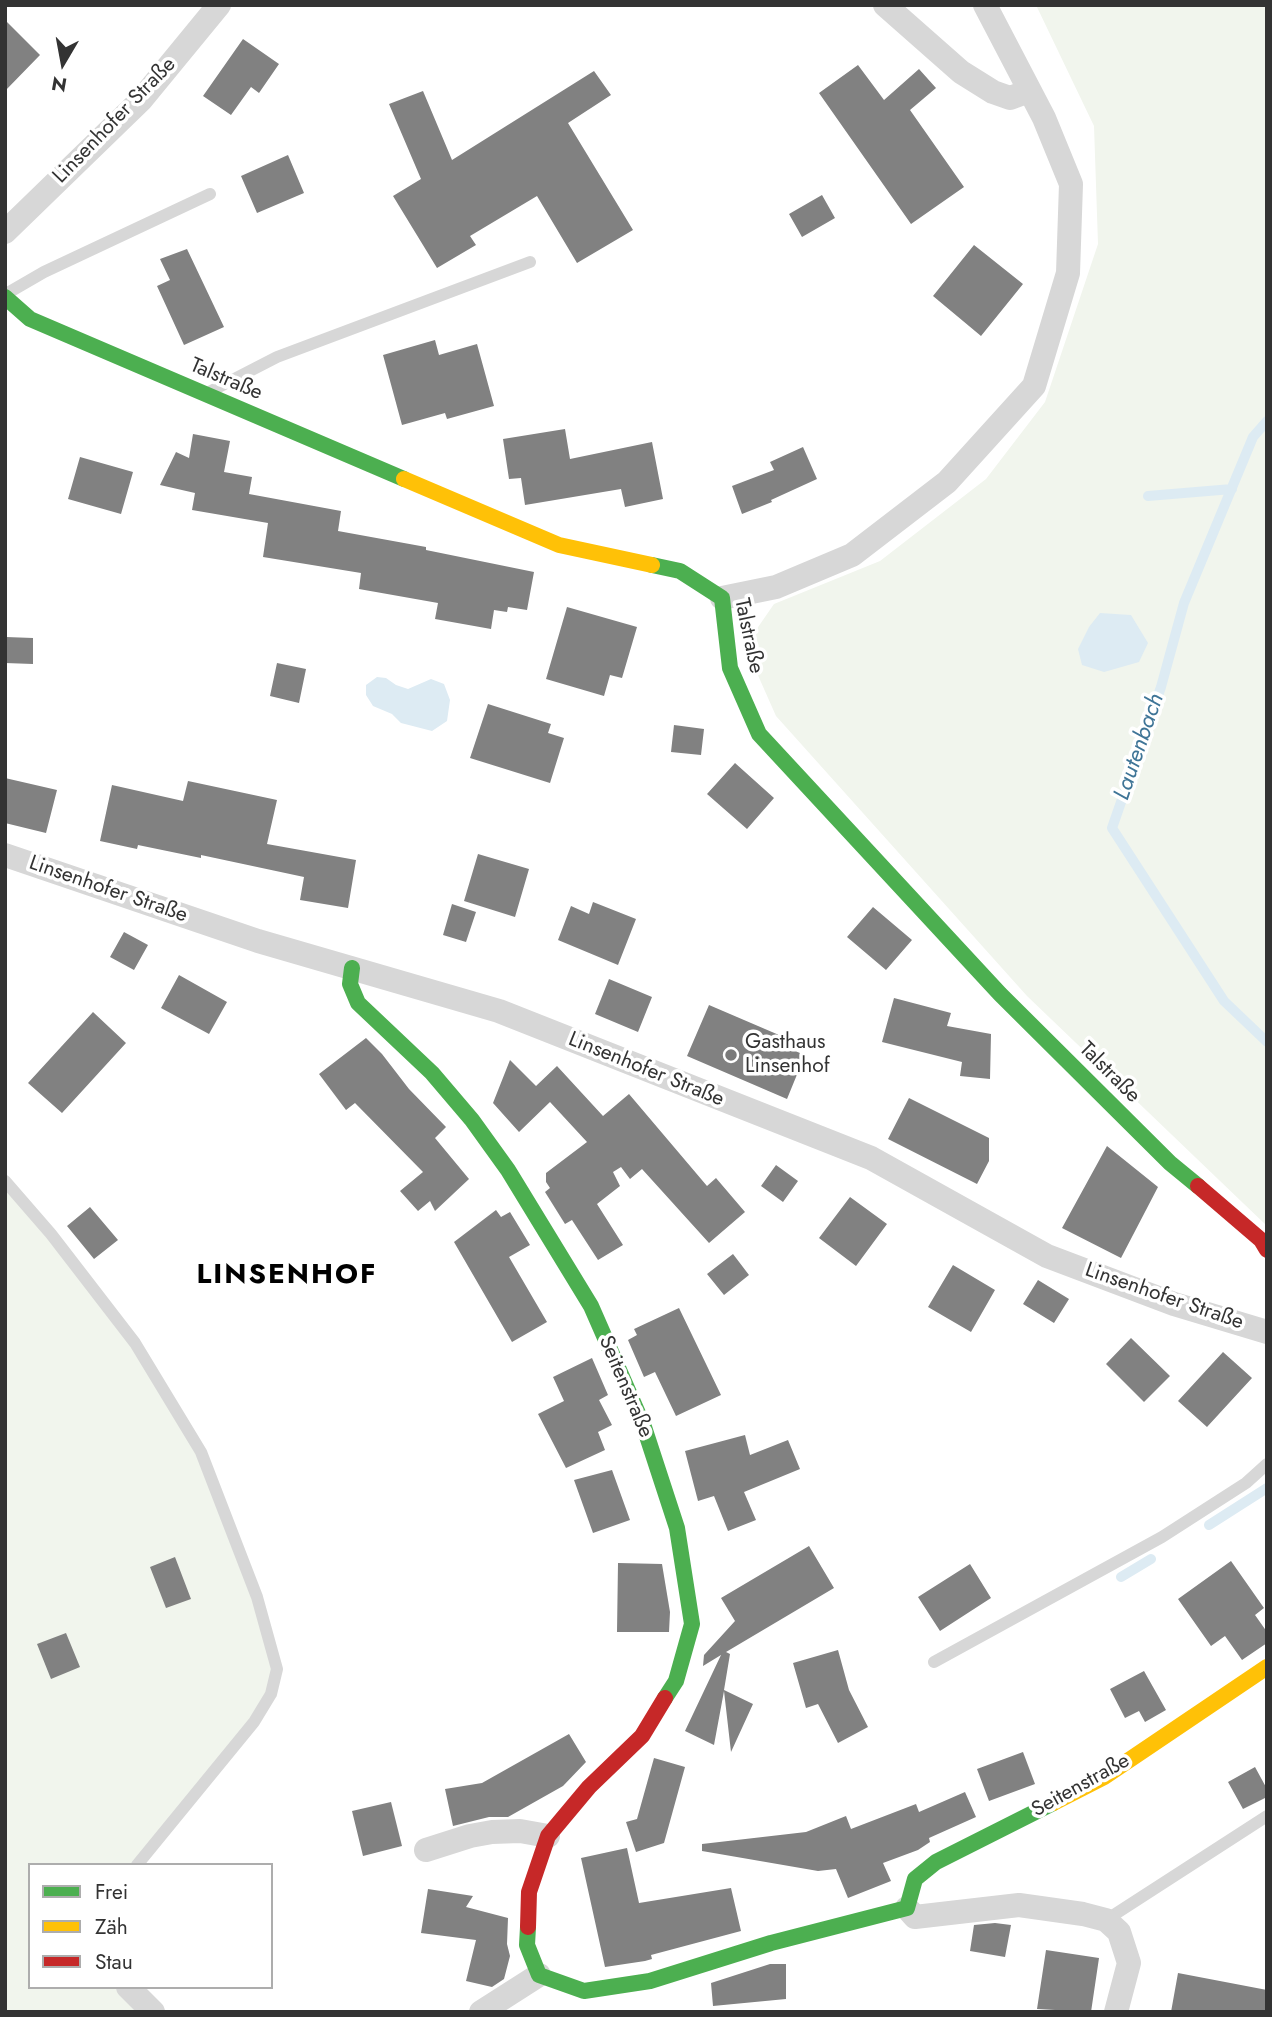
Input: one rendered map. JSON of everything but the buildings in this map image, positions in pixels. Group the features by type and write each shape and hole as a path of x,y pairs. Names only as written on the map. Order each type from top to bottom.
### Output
{"street":[{"name":"Linsenhofer Straße","path":"5,233 141,100 219,5"},
{"path":"885,5 961,72 993,93 1010,98 1030,91"},
{"path":"722,598 776,587 852,555 947,482 1034,386 1068,273 1071,184 1044,118 985,5"},
{"name":"Talstraße","path":"5,296 30,318 559,545 680,570 722,598 730,668 759,734 1000,994 1170,1163 1261,1240 1267,1250"},
{"name":"Linsenhofer Straße","path":"5,855 258,941 499,1011 858,1154 1047,1256 1174,1304 1267,1332"},
{"name":"Seitenstraße","path":"352,968 350,984 358,1003 432,1073 472,1119 508,1170 591,1306 643,1427 677,1528 692,1624 676,1681 642,1736 589,1787 548,1836"},
{"name":"Seitenstraße","path":"907,1908 915,1879 936,1862 1104,1777 1267,1667"},
{"path":"426,1850 492,1832 520,1831 548,1836 529,1892 527,1945 539,1975 584,1991 650,1981 771,1943 907,1908 915,1917 1019,1906 1083,1914 1106,1920 1119,1931 1129,1963 1116,2012"},
{"path":"481,2012 539,1975"},
{"path":"130,1989 153,2012"}],"lane":[{"path":"5,296 44,272 210,194"},
{"path":"205,394 277,358 530,262"},
{"path":"5,1181 51,1234 135,1343 201,1452 257,1597 277,1669 271,1693 254,1722 139,1863"},
{"path":"934,1662 1162,1537 1246,1483 1267,1464"},
{"path":"1106,1920 1267,1816"}],"shaded area":[{"path":"1036,5 1267,5 1267,1226 1027,996 776,716 745,646 774,604 880,561 986,479 1045,402 1098,244 1094,126"},
{"path":"1100,613 1131,615 1148,643 1139,662 1104,672 1082,665 1078,649"},
{"path":"377,677 386,678 408,689 431,679 444,684 450,700 447,721 432,731 401,723 392,714 373,706 366,695 366,685"},
{"path":"5,1181 135,1343 201,1452 277,1669 271,1694 139,1863 28,1863 28,1989 130,1989 153,2012 5,2012"}],"waterway":[{"name":"Lautenbach","path":"1267,421 1253,437 1184,603 1161,687 1112,828 1224,1001 1267,1042"},
{"path":"1148,496 1232,489"},
{"path":"1209,1525 1267,1488"},
{"path":"1121,1577 1151,1559"}],"traffic: fast":[{"path":"5,297 30,319 404,479"},
{"path":"652,565 680,571 722,598 730,668 759,734 1000,994 1170,1163 1198,1186"},
{"path":"352,968 350,984 358,1003 432,1073 472,1120 508,1170 591,1306 644,1427 677,1528 692,1624 676,1681 665,1698"},
{"path":"528,1927 527,1945 539,1975 584,1991 650,1981 771,1943 907,1908 915,1879 936,1862 1053,1803"}],"traffic: slow":[{"path":"404,479 559,545 652,565"},
{"path":"1053,1803 1104,1777 1267,1667"}],"traffic: jam":[{"path":"1198,1186 1261,1240 1267,1250"},
{"path":"528,1927 529,1892 548,1836 589,1787 642,1736 665,1698"}],"place":[{"name":"Gasthaus Linsenhof","path":"731,1055"}],"district":[{"name":"LINSENHOF","path":"287,1276"}]}
